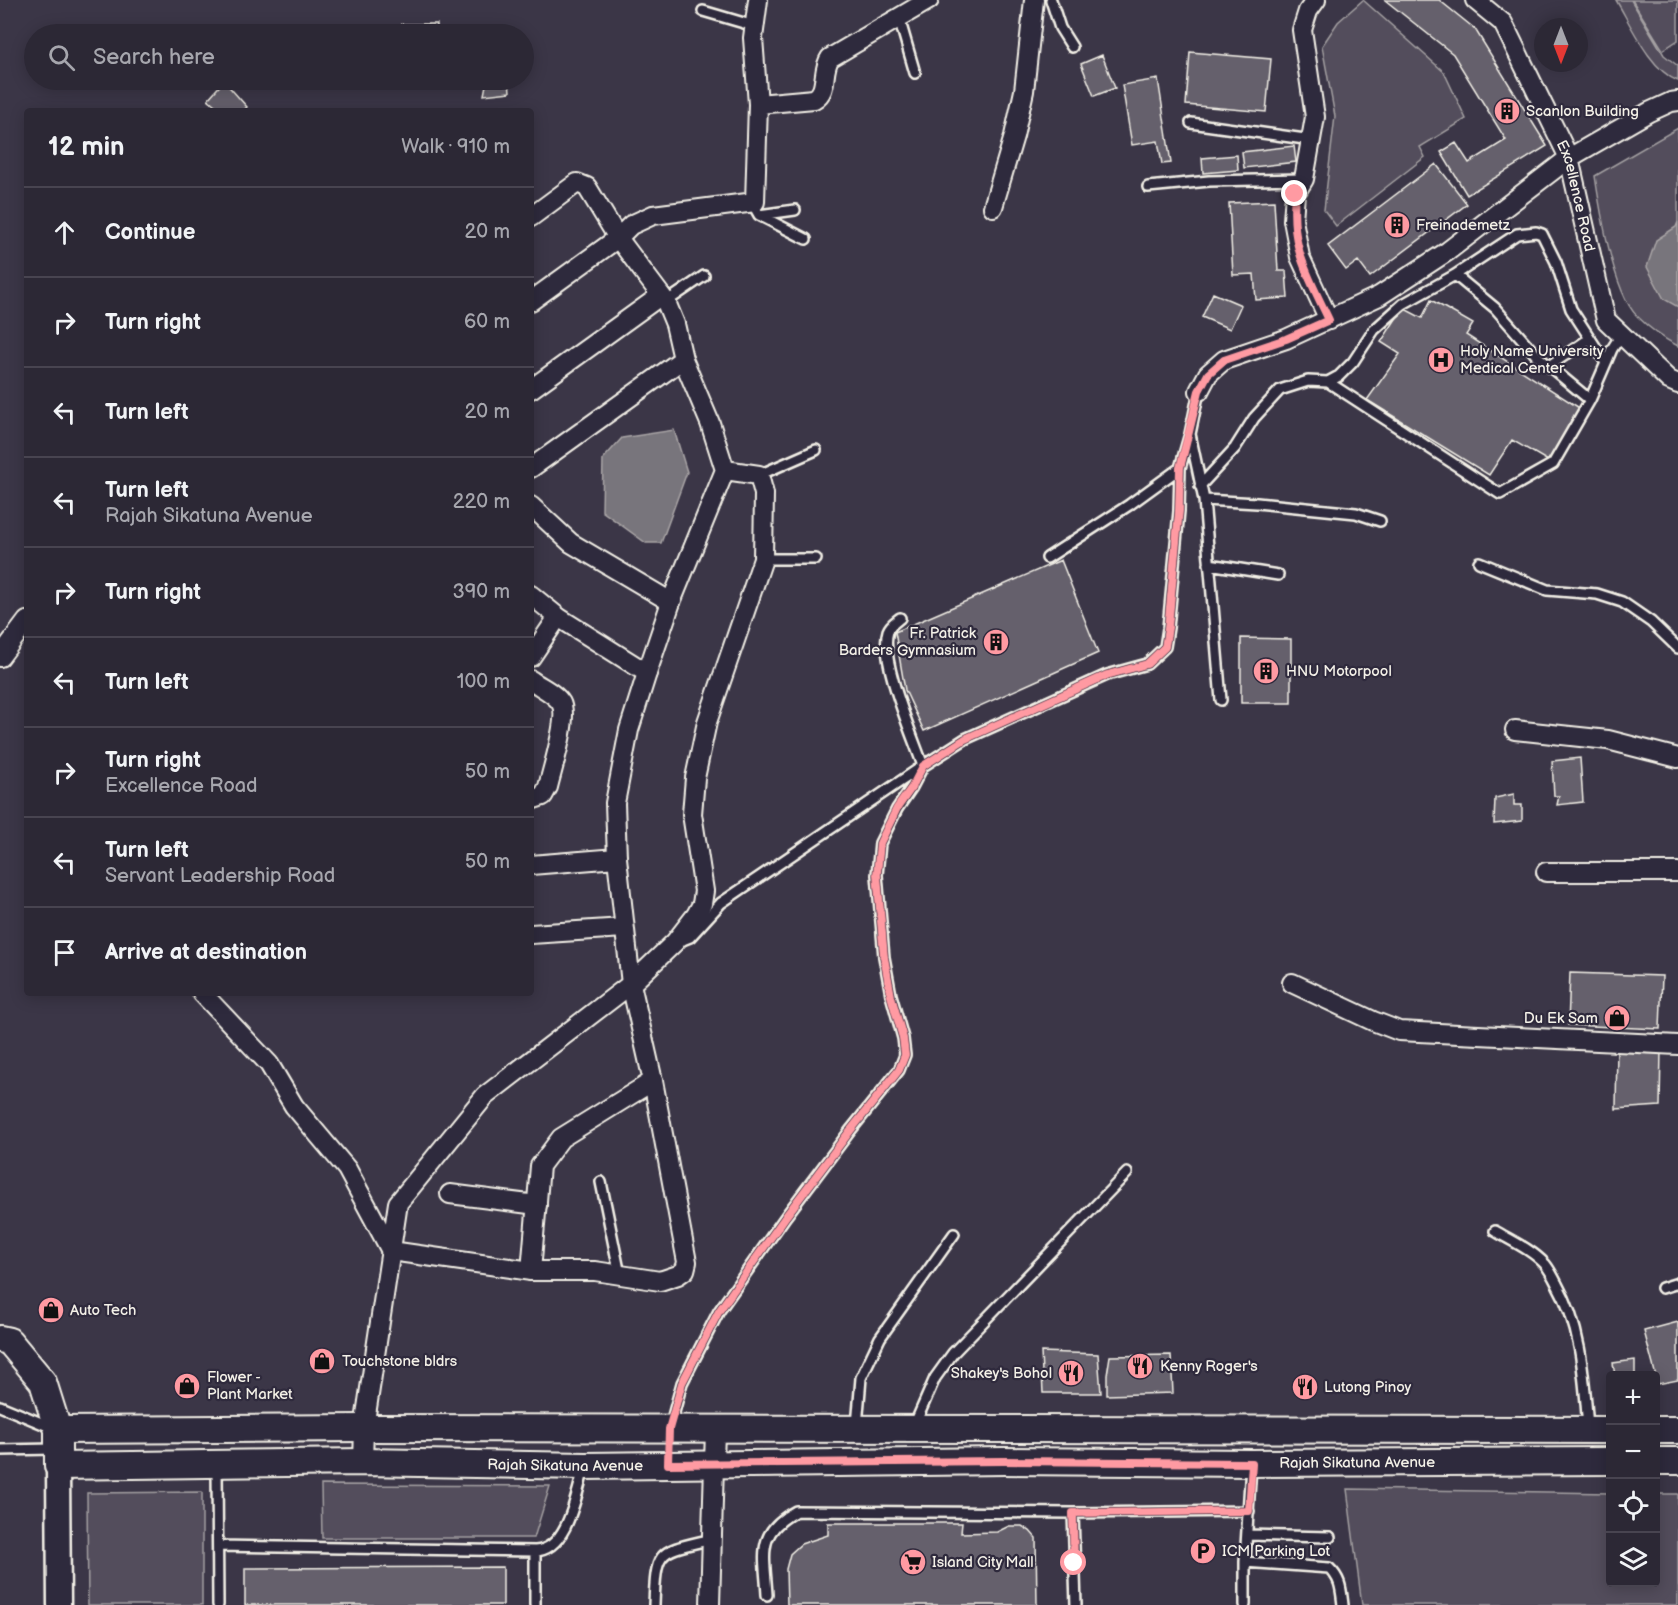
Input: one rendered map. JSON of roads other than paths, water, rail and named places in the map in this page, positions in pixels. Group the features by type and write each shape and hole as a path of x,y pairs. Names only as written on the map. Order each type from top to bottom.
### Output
{"main road":[{"path":"0,1339 9,1341 43,1382 58,1448 364,1428 1599,1430"},
{"path":"668,1464 669,1429"},
{"path":"1357,1430 1360,1462"},
{"path":"1660,1430 1678,1430"},
{"name":"Rajah Sikatuna Avenue","path":"58,1448 217,1463 363,1462 585,1466 1004,1461 1252,1463 1606,1461"}],"street":[{"path":"534,299 618,238 631,225 653,215 757,209 758,105 753,38 758,0"},
{"path":"758,105 813,99 820,96 825,69 830,58 929,0"},
{"path":"993,207 1014,136 1024,91 1034,0"},
{"path":"1316,0 1308,10 1302,30 1315,117 1304,179 1295,194 1293,220 1299,257 1329,320"},
{"name":"Excellence Road","path":"1475,0 1503,23 1569,159 1606,320 1669,380 1678,384"},
{"path":"1199,391 1208,374 1224,360 1286,339 1379,296 1448,251 1569,159 1649,112 1678,101"},
{"path":"391,1251 531,1271 595,1271 660,1281 678,1275 685,1270 687,1262 653,1081 631,984 617,858 615,802 629,730 670,602 725,470 710,423 683,359 675,324 663,299 618,238 588,187 577,183 534,215"},
{"path":"534,386 663,299"},
{"path":"534,466 683,359"},
{"path":"363,1462 364,1428 398,1203 485,1096 631,984 675,942 702,904 704,891 692,814 695,778 708,722 763,559 764,494 759,475 725,470"},
{"path":"534,509 571,543 670,602"},
{"path":"534,597 558,617 647,673"},
{"path":"534,653 558,617"},
{"path":"0,657 24,625"},
{"path":"534,682 562,704 563,718 548,787 543,796 534,799"},
{"path":"1515,730 1608,740 1678,758"},
{"path":"534,865 617,858"},
{"path":"1546,872 1678,872"},
{"path":"534,934 624,928"},
{"path":"1292,983 1399,1031 1678,1045"},
{"path":"205,996 268,1064 294,1106 347,1169 391,1251"},
{"path":"531,1271 540,1166 561,1138 653,1081"},
{"path":"450,1194 537,1205"},
{"path":"710,1605 715,1429"},
{"path":"58,1448 59,1605"}],"lane":[{"path":"1051,0 1060,28 1072,47"},
{"path":"703,10 754,26"},
{"path":"899,18 915,73"},
{"path":"1191,123 1312,140"},
{"path":"1148,187 1209,181 1304,179"},
{"path":"757,209 795,210"},
{"path":"757,209 806,239"},
{"path":"1328,382 1339,376 1353,362 1374,330 1403,304 1455,275 1517,234 1536,232 1542,234 1557,262 1571,309 1606,363"},
{"path":"1455,275 1496,308 1525,344 1590,400"},
{"path":"663,299 704,276"},
{"path":"1200,486 1236,448 1254,418 1280,390 1308,381 1328,382 1500,494 1553,464 1590,400 1612,349 1621,335"},
{"path":"1549,366 1589,339"},
{"path":"675,942 690,937 721,903 965,739 1107,675 1147,664 1165,647 1179,511 1180,468 1199,391"},
{"path":"1190,434 1204,500 1221,700"},
{"path":"759,475 816,450"},
{"path":"1047,558 1129,505 1180,468"},
{"path":"1204,500 1356,513 1380,521"},
{"path":"763,559 816,559"},
{"path":"1479,562 1547,590 1597,594 1622,602 1651,622 1678,648"},
{"path":"1209,564 1278,575"},
{"path":"669,1429 682,1383 719,1311 793,1207 899,1070 905,1055 884,957 877,874 880,843 897,808 923,766 891,673 886,643 890,626 900,618"},
{"path":"913,1429 935,1378 953,1353 1127,1173"},
{"path":"602,1182 620,1275"},
{"path":"1496,1231 1546,1265 1563,1295 1575,1325 1584,1379 1599,1430"},
{"path":"857,1429 861,1378 880,1338 954,1234"},
{"path":"1662,1288 1678,1283"},
{"path":"0,1406 58,1448"},
{"path":"0,1450 58,1448"},
{"path":"217,1463 218,1605"},
{"path":"1245,1605 1245,1562 1252,1463"},
{"path":"218,1546 544,1550 554,1545 564,1531 585,1466"},
{"path":"767,1595 764,1547 768,1534 780,1520 796,1511 1073,1513 1249,1511"},
{"path":"1073,1513 1076,1605"},
{"path":"1247,1535 1330,1537"},
{"path":"654,1605 655,1574 660,1558 673,1548 712,1539"},
{"path":"535,1551 535,1605"},
{"path":"1245,1562 1329,1568 1337,1575 1340,1582 1343,1605"}],"place":[{"name":"Scanlon Building","path":"1507,111"},
{"name":"Freinademetz","path":"1397,225"},
{"name":"Holy Name University Medical Center","path":"1441,360"},
{"name":"Fr. Patrick Barders Gymnasium","path":"996,642"},
{"name":"HNU Motorpool","path":"1266,671"},
{"name":"Du Ek Sam","path":"1617,1018"},
{"name":"Auto Tech","path":"51,1310"},
{"name":"Touchstone bldrs","path":"322,1361"},
{"name":"Kenny Roger's","path":"1140,1366"},
{"name":"Shakey's Bohol","path":"1071,1373"},
{"name":"Flower - Plant Market","path":"187,1386"},
{"name":"Lutong Pinoy","path":"1305,1387"},
{"name":"ICM Parking Lot","path":"1203,1551"},
{"name":"Island City Mall","path":"913,1562"}]}
